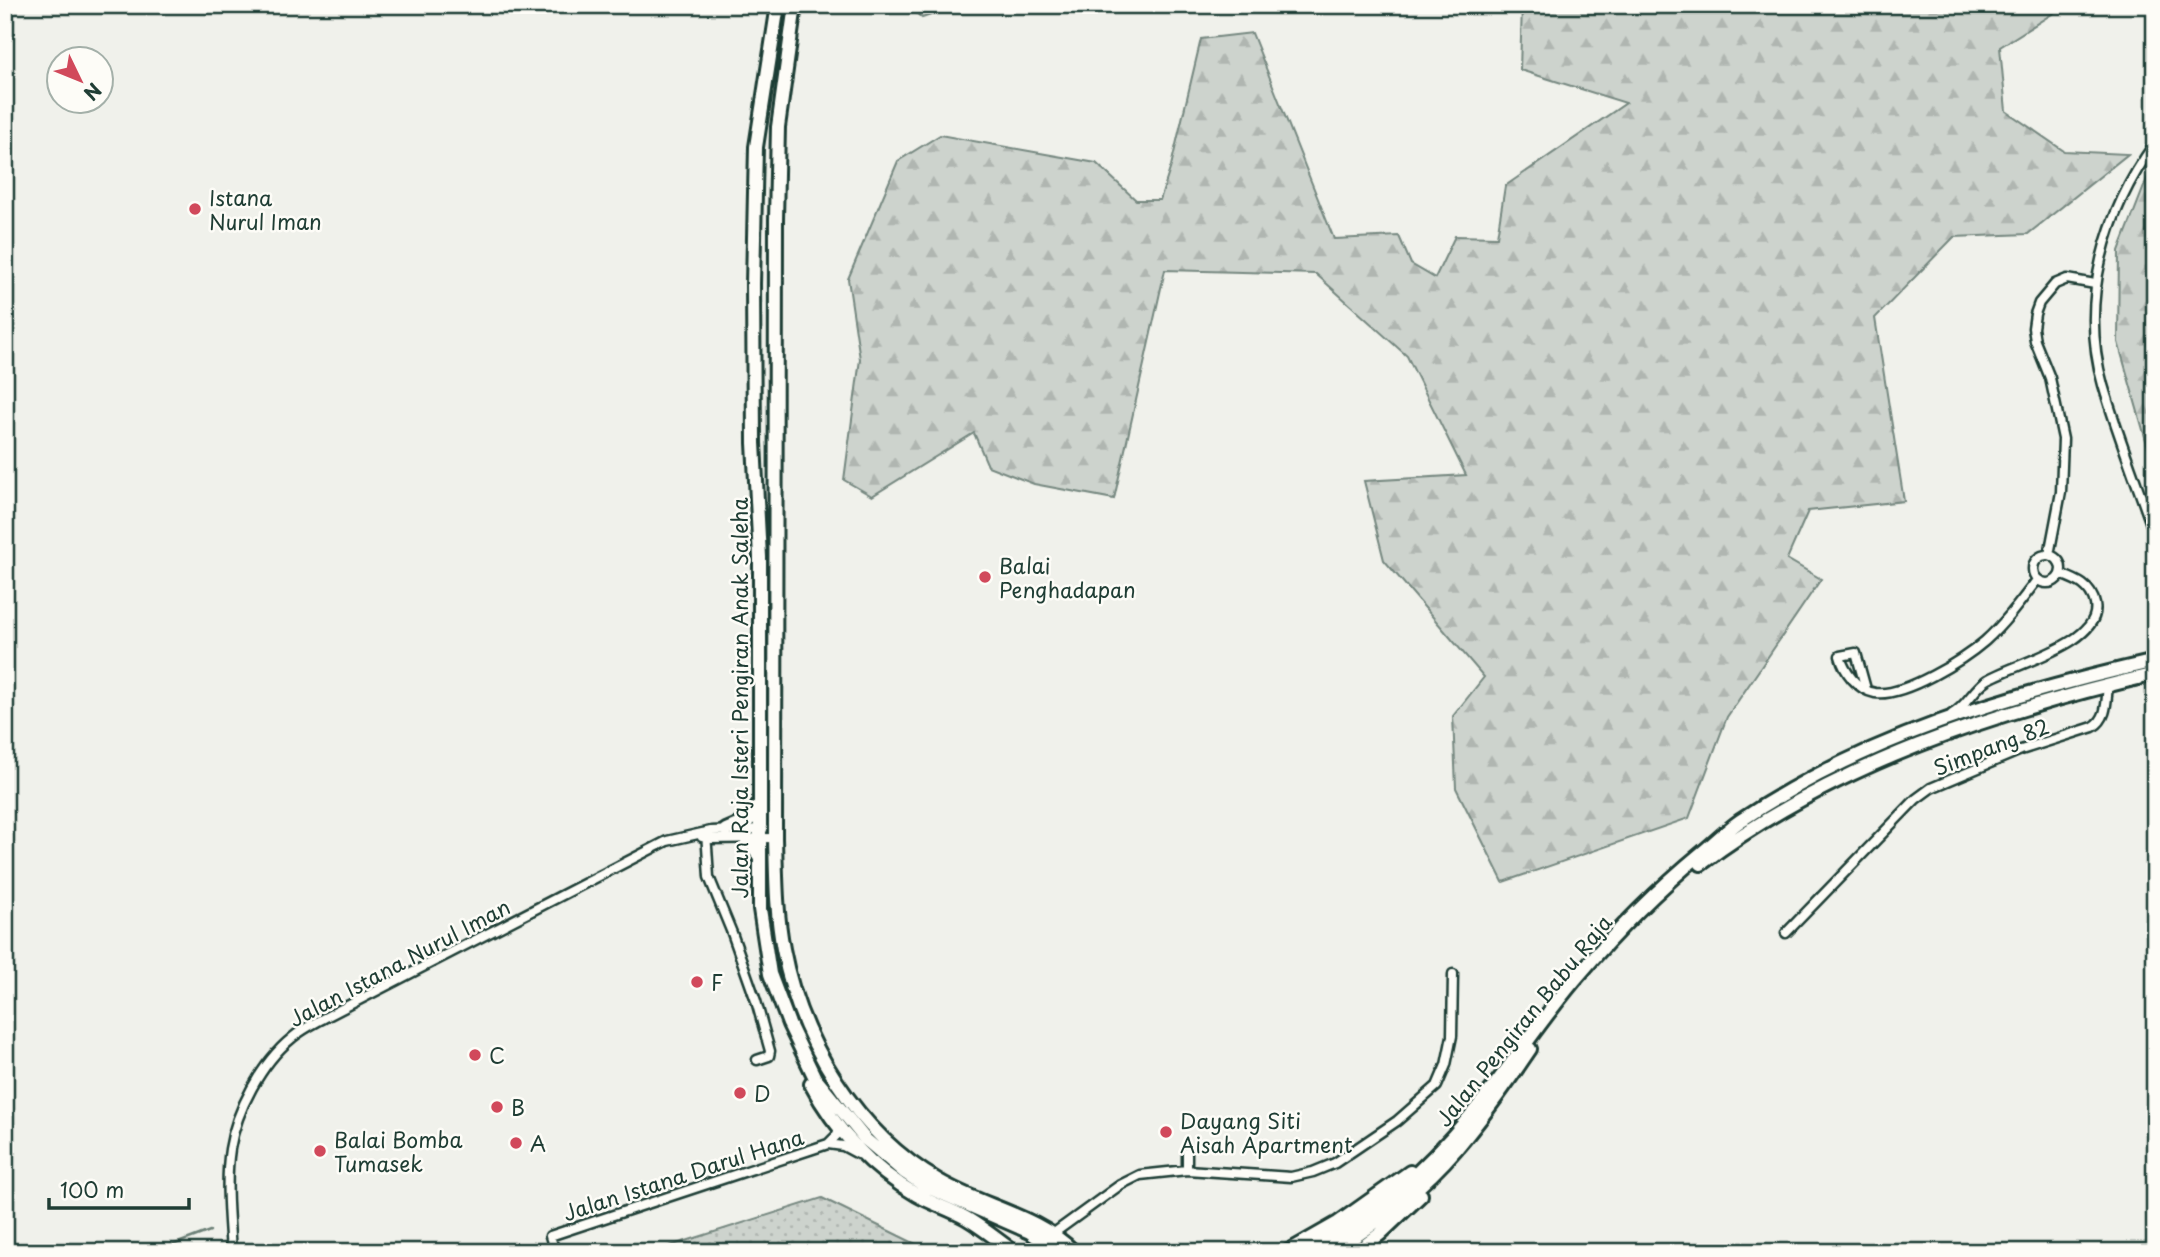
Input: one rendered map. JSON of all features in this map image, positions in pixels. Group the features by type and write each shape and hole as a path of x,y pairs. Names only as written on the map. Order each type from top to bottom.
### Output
{"main road":[{"name":"Jalan Raja Isteri Pengiran Anak Saleha","path":"778,5 759,127 755,180 753,331 754,443 760,557 760,909 770,974 802,1054 815,1078 865,1139 904,1172 947,1197 1030,1232 1058,1252"},
{"name":"Jalan Raja Isteri Pengiran Anak Saleha","path":"795,5 778,127 776,220 775,833 777,907 783,950 791,981 816,1047 842,1089 875,1130 925,1173 950,1187 1054,1233 1074,1251"},
{"name":"Jalan Pengiran Babu Raja","path":"1451,1147 1473,1113 1578,976 1632,918 1738,822 1814,776 1942,720 1999,701 2155,660"},
{"name":"Jalan Pengiran Babu Raja","path":"1332,1252 1481,1118 1555,1014 1603,957 1687,874 1714,854 1778,812 1884,760 2000,716 2155,674"},
{"path":"726,830 749,820 759,804"},
{"path":"745,838 754,847 759,858"},
{"path":"802,1054 812,1087 839,1127 869,1160 918,1196 964,1217 1014,1252"},
{"path":"1287,1252 1347,1217 1451,1147"},
{"path":"1356,1252 1406,1210 1439,1174 1451,1147"},
{"name":"Jalan Pengiran Babu Raja","path":"1310,1252 1353,1233"}],"street":[{"path":"2155,143 2127,186 2114,216 2095,285 2096,333 2103,383 2155,536"},
{"path":"2049,555 2061,492 2063,439 2050,378 2035,341 2035,314 2039,303 2055,284 2067,279 2095,285"},
{"path":"2036,580 2032,572 2034,563 2040,556 2049,555 2059,562 2060,574"},
{"path":"2036,580 2050,583 2060,574"},
{"path":"1942,720 1964,705 1988,680 2070,641 2090,626 2096,609 2094,596 2084,585 2060,574"},
{"path":"1866,690 1856,653 1840,656 1846,672 1866,690 1873,693 1894,690 1921,681 1951,665 1986,640 2036,580"},
{"name":"Simpang 82","path":"1786,933 1916,799 1931,788 2021,750 2093,727 2105,716 2108,685"},
{"path":"1978,689 1977,692 1982,697 1999,701"},
{"name":"Jalan Istana Nurul Iman","path":"706,835 726,830 775,833"},
{"name":"Jalan Istana Nurul Iman","path":"231,1252 229,1165 233,1136 246,1102 259,1079 278,1051 291,1038 324,1018 667,841 692,834 745,838 759,834"},
{"path":"706,835 709,877 736,944 770,1051 769,1056 757,1060"},
{"path":"1054,1233 1120,1185 1140,1175 1187,1170 1291,1177 1335,1163 1397,1121 1437,1086 1446,1065 1451,1036 1453,974"},
{"name":"Jalan Istana Darul Hana","path":"828,1144 837,1135 839,1127"},
{"name":"Jalan Istana Darul Hana","path":"555,1252 550,1236 828,1144 843,1146 869,1160"},
{"path":"1187,1153 1187,1170"}],"green space":[{"path":"907,5 960,5 922,18"},
{"path":"1522,5 2066,5 2000,47 2006,111 2064,151 2128,154 2028,234 1954,237 1875,318 1904,501 1808,511 1787,559 1821,579 1727,717 1689,818 1503,882 1456,788 1453,716 1484,677 1384,560 1364,481 1466,475 1407,356 1316,274 1165,270 1114,499 1034,484 988,466 974,433 872,496 844,480 860,359 848,279 898,161 940,135 1096,163 1136,200 1160,200 1171,166 1201,39 1252,33 1334,239 1399,236 1411,264 1435,278 1455,236 1497,237 1505,186 1626,103 1520,70"},
{"path":"2155,158 2155,472 2118,342 2119,251"},
{"path":"822,1198 932,1252 651,1252"}],"waterway":[{"path":"154,1252 210,1231"}],"place":[{"name":"Istana Nurul Iman","path":"195,209"},
{"name":"Balai Penghadapan","path":"985,577"},
{"name":"F","path":"697,982"},
{"name":"C","path":"475,1055"},
{"name":"D","path":"740,1093"},
{"name":"B","path":"497,1107"},
{"name":"Dayang Siti Aisah Apartment","path":"1166,1132"},
{"name":"A","path":"516,1143"},
{"name":"Balai Bomba Tumasek","path":"320,1151"}]}
